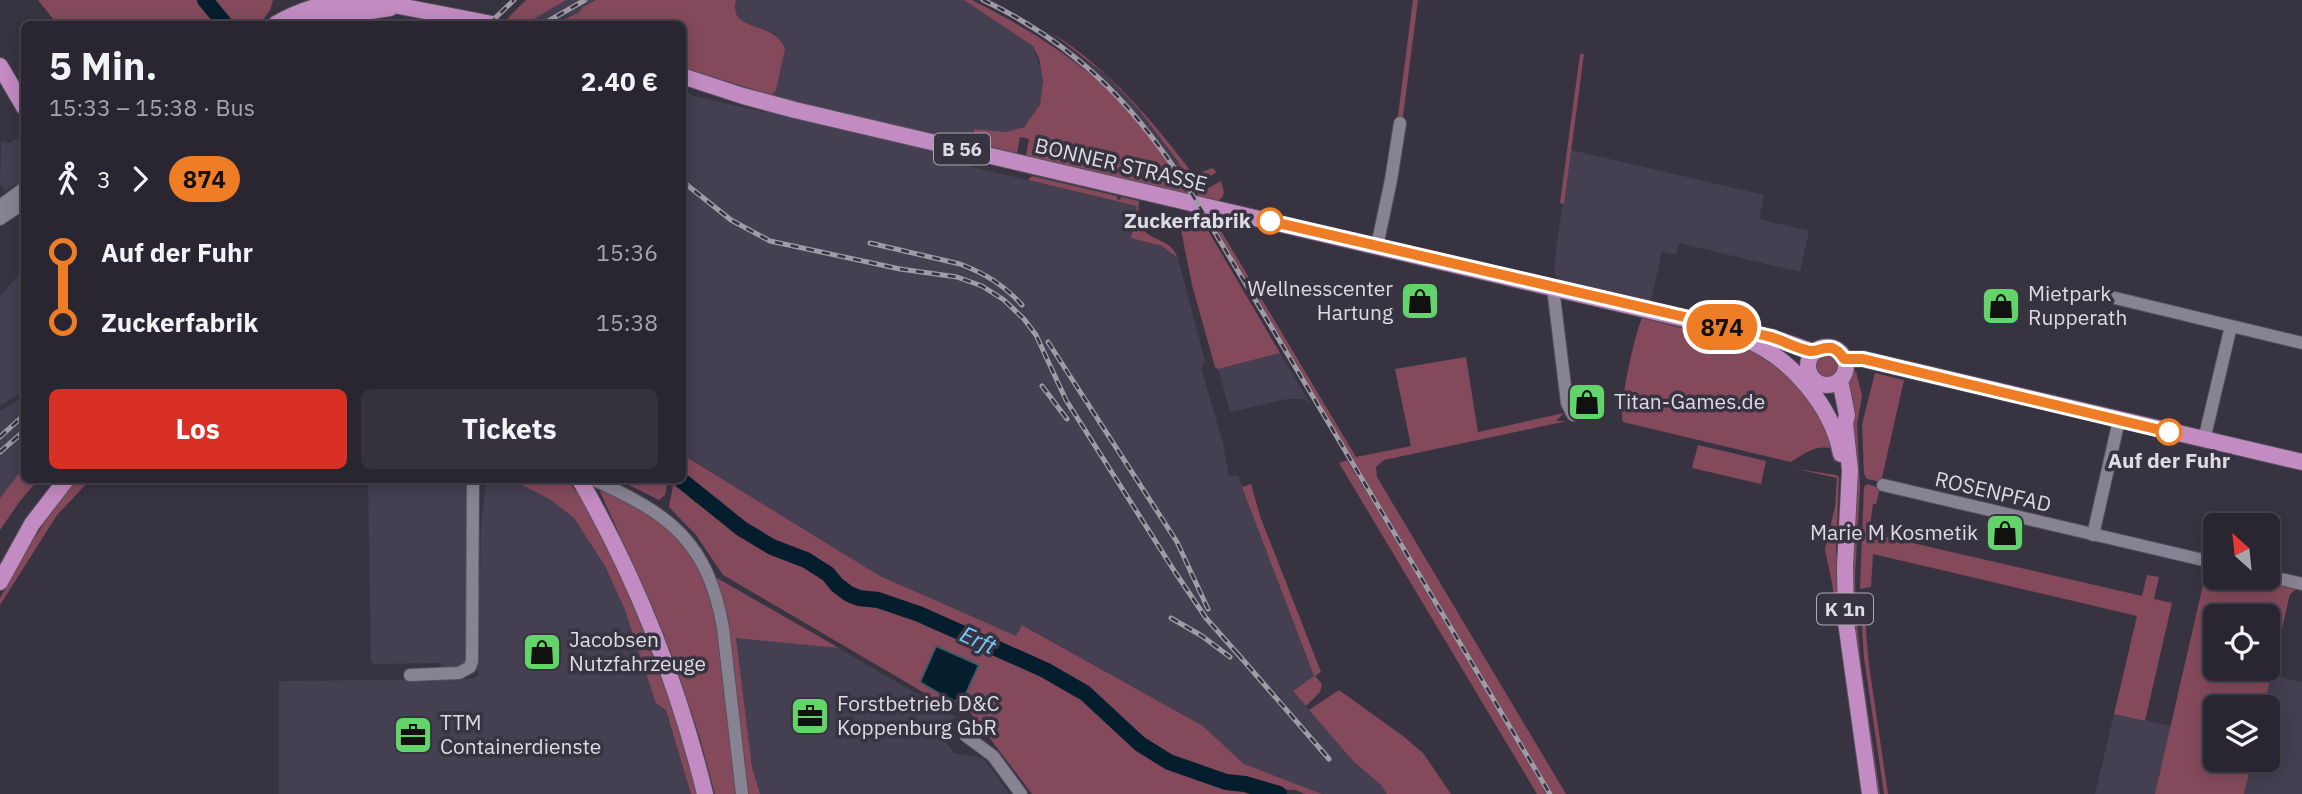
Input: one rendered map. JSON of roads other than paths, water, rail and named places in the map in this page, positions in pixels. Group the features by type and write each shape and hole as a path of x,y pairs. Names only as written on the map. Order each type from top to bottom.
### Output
{"main road":[{"path":"328,11 357,0"},
{"path":"365,21 375,5"},
{"path":"282,21 299,13 375,5 403,6 477,21"},
{"path":"0,66 21,102"},
{"name":"BONNER STRASSE","path":"686,77 795,110 1553,288"},
{"name":"B 56","path":"1553,288 1780,339 1811,357"},
{"name":"K 1n","path":"1704,322 1715,330 1756,344 1779,359 1809,391 1834,428 1842,457 1838,550 1845,567"},
{"path":"1839,374 1839,352 1823,348 1811,357 1808,371 1818,384 1839,374 1863,359 2302,462"},
{"name":"K 1n","path":"1839,374 1850,470 1845,567 1849,652 1870,794"},
{"path":"0,582 32,524 64,483"},
{"path":"582,483 626,569 659,648 681,709 705,794"}],"street":[{"path":"1377,246 1400,122"},
{"path":"0,206 21,190"},
{"path":"0,219 21,205"},
{"path":"1553,288 1567,403 1573,415"},
{"path":"2111,297 2302,343"},
{"path":"2204,440 2231,326"},
{"path":"2093,535 2119,420"},
{"path":"410,675 459,673 470,667 472,661 472,483"},
{"path":"600,483 642,503 674,527 699,557 714,589 726,649 742,794"},
{"name":"ROSENPFAD","path":"1883,485 2203,560"},
{"path":"2280,579 2302,584"},
{"path":"966,736 993,756 1021,794"}],"water":[{"path":"936,646 979,665 963,700 952,701 920,682"}],"waterway":[{"name":"Erft","path":"205,0 222,21"},
{"name":"Erft","path":"685,483 742,529 772,547 806,560 828,574 849,594 878,600 919,614 1045,670 1085,693 1140,744 1169,762 1226,782 1245,784 1279,794"}],"railway":[{"path":"492,21 514,0"},
{"path":"548,21 585,0"},
{"path":"983,0 1051,39 1080,61 1131,111 1154,140 1198,204 1550,794"},
{"path":"686,184 731,220 770,241 900,269 957,277 982,286 1004,300 1036,335 1066,400 1175,572 1206,618 1243,660"},
{"path":"870,243 960,264 986,276 1022,305"},
{"path":"1048,342 1177,542 1208,609"},
{"path":"1042,386 1067,419"},
{"path":"0,437 21,418"},
{"path":"0,452 21,434"},
{"path":"1171,618 1230,657"},
{"path":"1237,653 1329,759"}],"place":[{"name":"Zuckerfabrik","path":"1270,221"},
{"name":"Wellnesscenter Hartung","path":"1420,301"},
{"name":"Mietpark Rupperath","path":"2001,306"},
{"name":"Titan-Games.de","path":"1587,402"},
{"name":"Auf der Fuhr","path":"2169,432"},
{"name":"Marie M Kosmetik","path":"2005,533"},
{"name":"Jacobsen Nutzfahrzeuge","path":"542,652"},
{"name":"Forstbetrieb D&C Koppenburg GbR","path":"810,716"},
{"name":"TTM Containerdienste","path":"413,735"}]}
